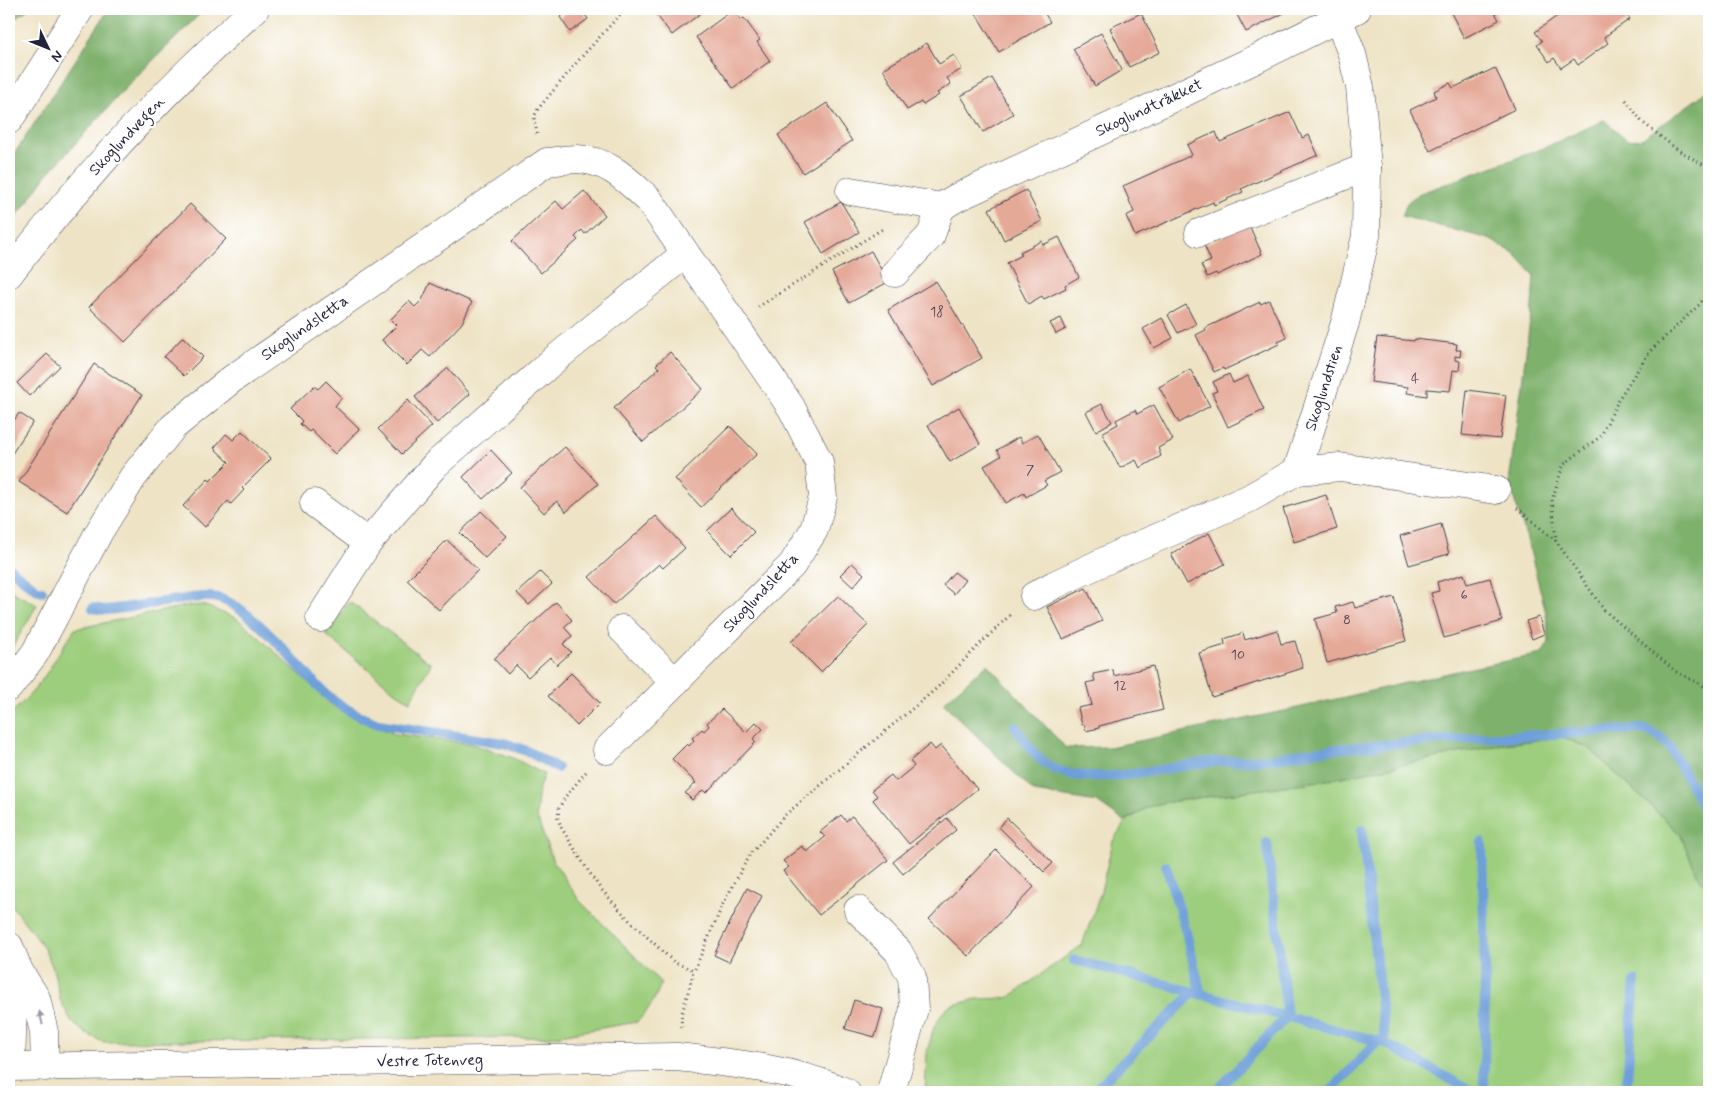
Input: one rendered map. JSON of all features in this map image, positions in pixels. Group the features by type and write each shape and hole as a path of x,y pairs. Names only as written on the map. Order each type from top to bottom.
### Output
{"street":[{"path":"9,120 80,9"},
{"name":"Skoglundvegen","path":"9,274 112,151 175,84 255,9"},
{"name":"Skoglundstien","path":"1297,470 1345,322 1366,236 1367,166 1360,87 1352,54 1348,14"},
{"name":"Skoglundtråkket","path":"941,207 956,198 1254,60 1348,14"},
{"name":"Skoglundsletta","path":"9,687 35,653 99,532 133,477 173,427 232,379 547,162 576,159 599,162 624,177 649,200 790,407 819,462 823,497 814,530 792,565 607,750"},
{"path":"1199,233 1367,166"},
{"path":"850,191 941,207 931,236 895,273"},
{"path":"320,618 368,543 435,465 555,359 685,254"},
{"path":"1034,596 1126,551 1248,499 1297,470 1340,467 1496,490"},
{"path":"314,503 368,543"},
{"path":"622,629 675,682"},
{"path":"858,910 898,950 912,977 914,1009 891,1092"},
{"path":"14,959 36,998 44,1032 45,1067"},
{"path":"10,1067 14,959"},
{"name":"Vestre Totenveg","path":"10,1067 678,1057 732,1062 791,1073 846,1092"}],"path":[{"path":"547,162 538,142 534,116 578,61 625,9"},
{"path":"1626,100 1642,122 1678,150 1709,168"},
{"path":"733,324 888,226"},
{"path":"1556,541 1552,500 1564,466 1602,436 1620,397 1650,351 1698,306 1709,292"},
{"path":"1496,490 1556,541 1604,610 1675,671 1709,689"},
{"path":"678,1057 682,1013 694,970 723,904 749,856 785,815 937,688 1008,617 1034,596"},
{"path":"607,750 578,780 566,796 559,808 558,818 561,827 600,888 629,920 674,963 694,970"}],"green space":[{"path":"9,9 28,9 9,23"},
{"path":"109,9 205,9 132,81 46,176 9,227 9,162"},
{"path":"1709,90 1709,892 1697,874 1680,834 1589,748 1562,737 1503,744 1327,780 1162,803 1148,807 1124,821 1097,802 1034,792 943,703 987,664 1066,748 1110,747 1289,710 1466,669 1542,654 1549,642 1546,613 1527,539 1509,483 1532,305 1534,275 1514,253 1489,239 1402,216 1407,203 1418,194 1544,148 1604,120 1627,140 1642,139"},
{"path":"9,590 37,605 9,653"},
{"path":"350,602 431,664 410,701 397,693 325,634"},
{"path":"203,605 236,618 335,706 359,720 395,734 471,744 511,757 544,774 539,787 536,815 552,859 579,900 661,983 652,1004 637,1022 548,1037 103,1042 85,1033 72,1022 61,1002 53,968 43,946 9,902 9,715 39,683 75,629 186,606"},
{"path":"1562,737 1589,748 1680,834 1697,874 1709,892 1709,1092 925,1092 927,1052 934,1027 943,1012 950,1006 976,999 1008,998 1082,945 1100,895 1113,841 1125,822 1148,807 1162,803 1327,780 1503,744"}],"building":[{"path":"571,9 581,9 588,19 570,32 560,17"},
{"path":"652,9 698,9 701,13 672,35"},
{"path":"980,9 1042,9 1050,22 999,52 975,12"},
{"path":"1234,9 1287,9 1288,11 1246,32"},
{"path":"1449,9 1493,9 1499,20 1464,38"},
{"path":"1567,9 1587,9 1588,11 1592,9 1623,9 1630,19 1604,37 1608,43 1578,65 1574,59 1561,68 1554,58 1549,62 1537,45 1542,41 1535,32"},
{"path":"733,10 741,20 744,18 760,40 757,42 770,61 733,88 696,37"},
{"path":"1141,13 1160,52 1129,67 1110,28"},
{"path":"1101,33 1122,70 1095,86 1073,49"},
{"path":"927,43 939,64 954,55 962,69 947,78 951,84 937,93 939,95 923,105 921,102 907,110 883,69"},
{"path":"1495,68 1515,109 1430,151 1410,110 1436,97 1434,91 1450,83 1453,88"},
{"path":"992,78 1013,114 983,132 961,96"},
{"path":"827,103 852,141 803,173 778,135"},
{"path":"1290,112 1302,138 1309,135 1318,155 1241,189 1243,192 1214,205 1213,202 1135,236 1126,216 1134,212 1123,186 1192,155 1187,145 1216,132 1220,142"},
{"path":"1026,190 1042,221 1004,240 989,209"},
{"path":"584,191 605,215 585,234 582,230 575,237 578,240 541,273 512,241 556,201 563,209"},
{"path":"841,202 859,232 823,254 805,222"},
{"path":"190,204 226,239 125,342 89,307"},
{"path":"1249,225 1262,254 1217,275 1216,273 1207,277 1201,265 1211,261 1204,245"},
{"path":"1059,237 1079,277 1065,285 1066,288 1044,299 1042,296 1028,304 1007,263 1022,255 1020,252 1042,241 1043,245"},
{"path":"871,251 888,282 849,303 832,272"},
{"path":"936,281 982,358 933,386 888,310"},
{"path":"430,283 472,302 462,323 430,357 422,350 407,365 382,340 397,325 391,319 409,301 415,307 422,300"},
{"path":"1269,300 1287,338 1278,342 1279,344 1224,370 1223,368 1214,372 1196,335 1206,330 1205,328 1260,302 1261,304"},
{"path":"1186,305 1196,324 1178,333 1168,315"},
{"path":"1061,318 1066,329 1056,334 1050,323"},
{"path":"1162,318 1173,338 1154,348 1143,329"},
{"path":"183,337 203,357 184,376 164,357"},
{"path":"1377,337 1457,344 1456,350 1461,350 1460,357 1455,356 1455,360 1460,361 1459,371 1453,370 1450,391 1427,389 1427,396 1407,393 1408,387 1371,382"},
{"path":"670,352 703,389 643,442 614,408 659,368 656,365"},
{"path":"47,354 60,366 29,396 17,383"},
{"path":"94,364 142,395 67,512 19,482"},
{"path":"448,368 470,394 437,423 415,397"},
{"path":"1190,369 1210,406 1179,423 1159,387"},
{"path":"1229,374 1233,383 1248,376 1264,410 1228,427 1212,393 1217,391 1213,382"},
{"path":"326,381 342,397 335,406 359,429 335,454 311,430 309,432 300,424 302,421 290,409 314,386 318,389"},
{"path":"1467,390 1506,395 1500,439 1462,435"},
{"path":"408,400 432,426 402,454 378,429"},
{"path":"1102,404 1112,422 1096,431 1086,412"},
{"path":"1154,405 1173,440 1158,448 1161,456 1140,468 1136,460 1120,468 1102,433 1118,424 1116,420 1135,410 1137,414"},
{"path":"959,407 980,444 950,462 928,425"},
{"path":"19,413 33,422 9,458 9,428"},
{"path":"730,426 757,454 701,507 675,479"},
{"path":"242,431 271,459 242,488 244,490 231,504 228,501 205,527 183,506 208,479 210,481 229,462 214,448 226,434 233,440"},
{"path":"1038,434 1060,472 1044,481 1047,485 1026,497 1024,493 1006,503 984,466 1001,456 997,450 1019,437 1022,443"},
{"path":"565,447 598,484 566,512 557,501 544,513 520,487"},
{"path":"491,450 512,473 483,499 463,477"},
{"path":"1326,495 1337,529 1294,542 1283,508"},
{"path":"731,508 754,532 731,555 707,531"},
{"path":"481,511 507,536 485,558 460,533"},
{"path":"656,516 685,548 663,568 659,564 614,604 589,577"},
{"path":"1441,524 1449,554 1409,565 1400,536"},
{"path":"1209,533 1225,564 1187,584 1171,554"},
{"path":"447,540 478,570 439,610 407,580"},
{"path":"852,563 864,574 853,587 840,575"},
{"path":"540,572 552,584 529,605 517,593"},
{"path":"954,572 965,580 954,594 943,585"},
{"path":"1464,574 1467,584 1490,578 1502,621 1444,638 1431,593 1439,591 1437,582"},
{"path":"1086,588 1102,621 1063,639 1047,607"},
{"path":"838,596 868,625 821,672 791,642"},
{"path":"1394,597 1406,641 1327,663 1315,619 1337,613 1335,607 1353,602 1355,608"},
{"path":"556,602 572,620 564,627 572,636 563,644 571,652 557,665 550,657 528,677 516,665 508,674 494,659"},
{"path":"1539,617 1544,634 1532,639 1526,621"},
{"path":"1277,630 1281,644 1295,641 1303,668 1212,697 1199,653 1225,645 1224,639 1243,633 1245,640"},
{"path":"1153,666 1163,710 1086,731 1084,724 1082,725 1078,708 1092,705 1086,683 1095,681 1093,674 1113,670 1114,676"},
{"path":"571,673 600,703 577,726 548,696"},
{"path":"722,709 746,732 756,722 763,729 753,739 756,742 706,793 703,790 692,800 685,793 696,783 672,759 687,744 689,746 694,740 692,738 702,729 704,731 709,726 707,723"},
{"path":"930,744 935,750 941,745 977,789 909,844 873,800 877,796 872,790 891,775 896,781 914,766 910,761"},
{"path":"841,815 846,821 852,816 888,860 819,915 783,871 789,867 783,861 802,846 807,852 825,837 820,832"},
{"path":"947,818 956,830 903,874 893,862"},
{"path":"1007,818 1053,863 1044,872 999,827"},
{"path":"996,850 1034,887 968,956 929,919"},
{"path":"747,888 762,896 729,962 714,955"},
{"path":"854,1000 883,1009 875,1037 845,1029"}],"waterway":[{"path":"9,568 36,589 42,591"},
{"path":"93,608 105,610 202,597 211,597 225,601 240,609 256,622 326,694 357,715 378,724 504,743 527,751 557,768"},
{"path":"1015,726 1031,750 1044,762 1060,771 1086,776 1122,775 1212,762 1269,759 1310,752 1393,744 1642,729 1657,736 1669,746 1709,817"},
{"path":"1362,830 1385,1043"},
{"path":"1482,842 1485,966 1484,1092"},
{"path":"1216,1092 1287,1016 1267,843"},
{"path":"1166,866 1186,932 1201,995"},
{"path":"1074,960 1385,1043 1473,1092"},
{"path":"1626,1092 1635,981"},
{"path":"1093,1092 1193,993"},
{"path":"1330,1092 1378,1041"}]}
